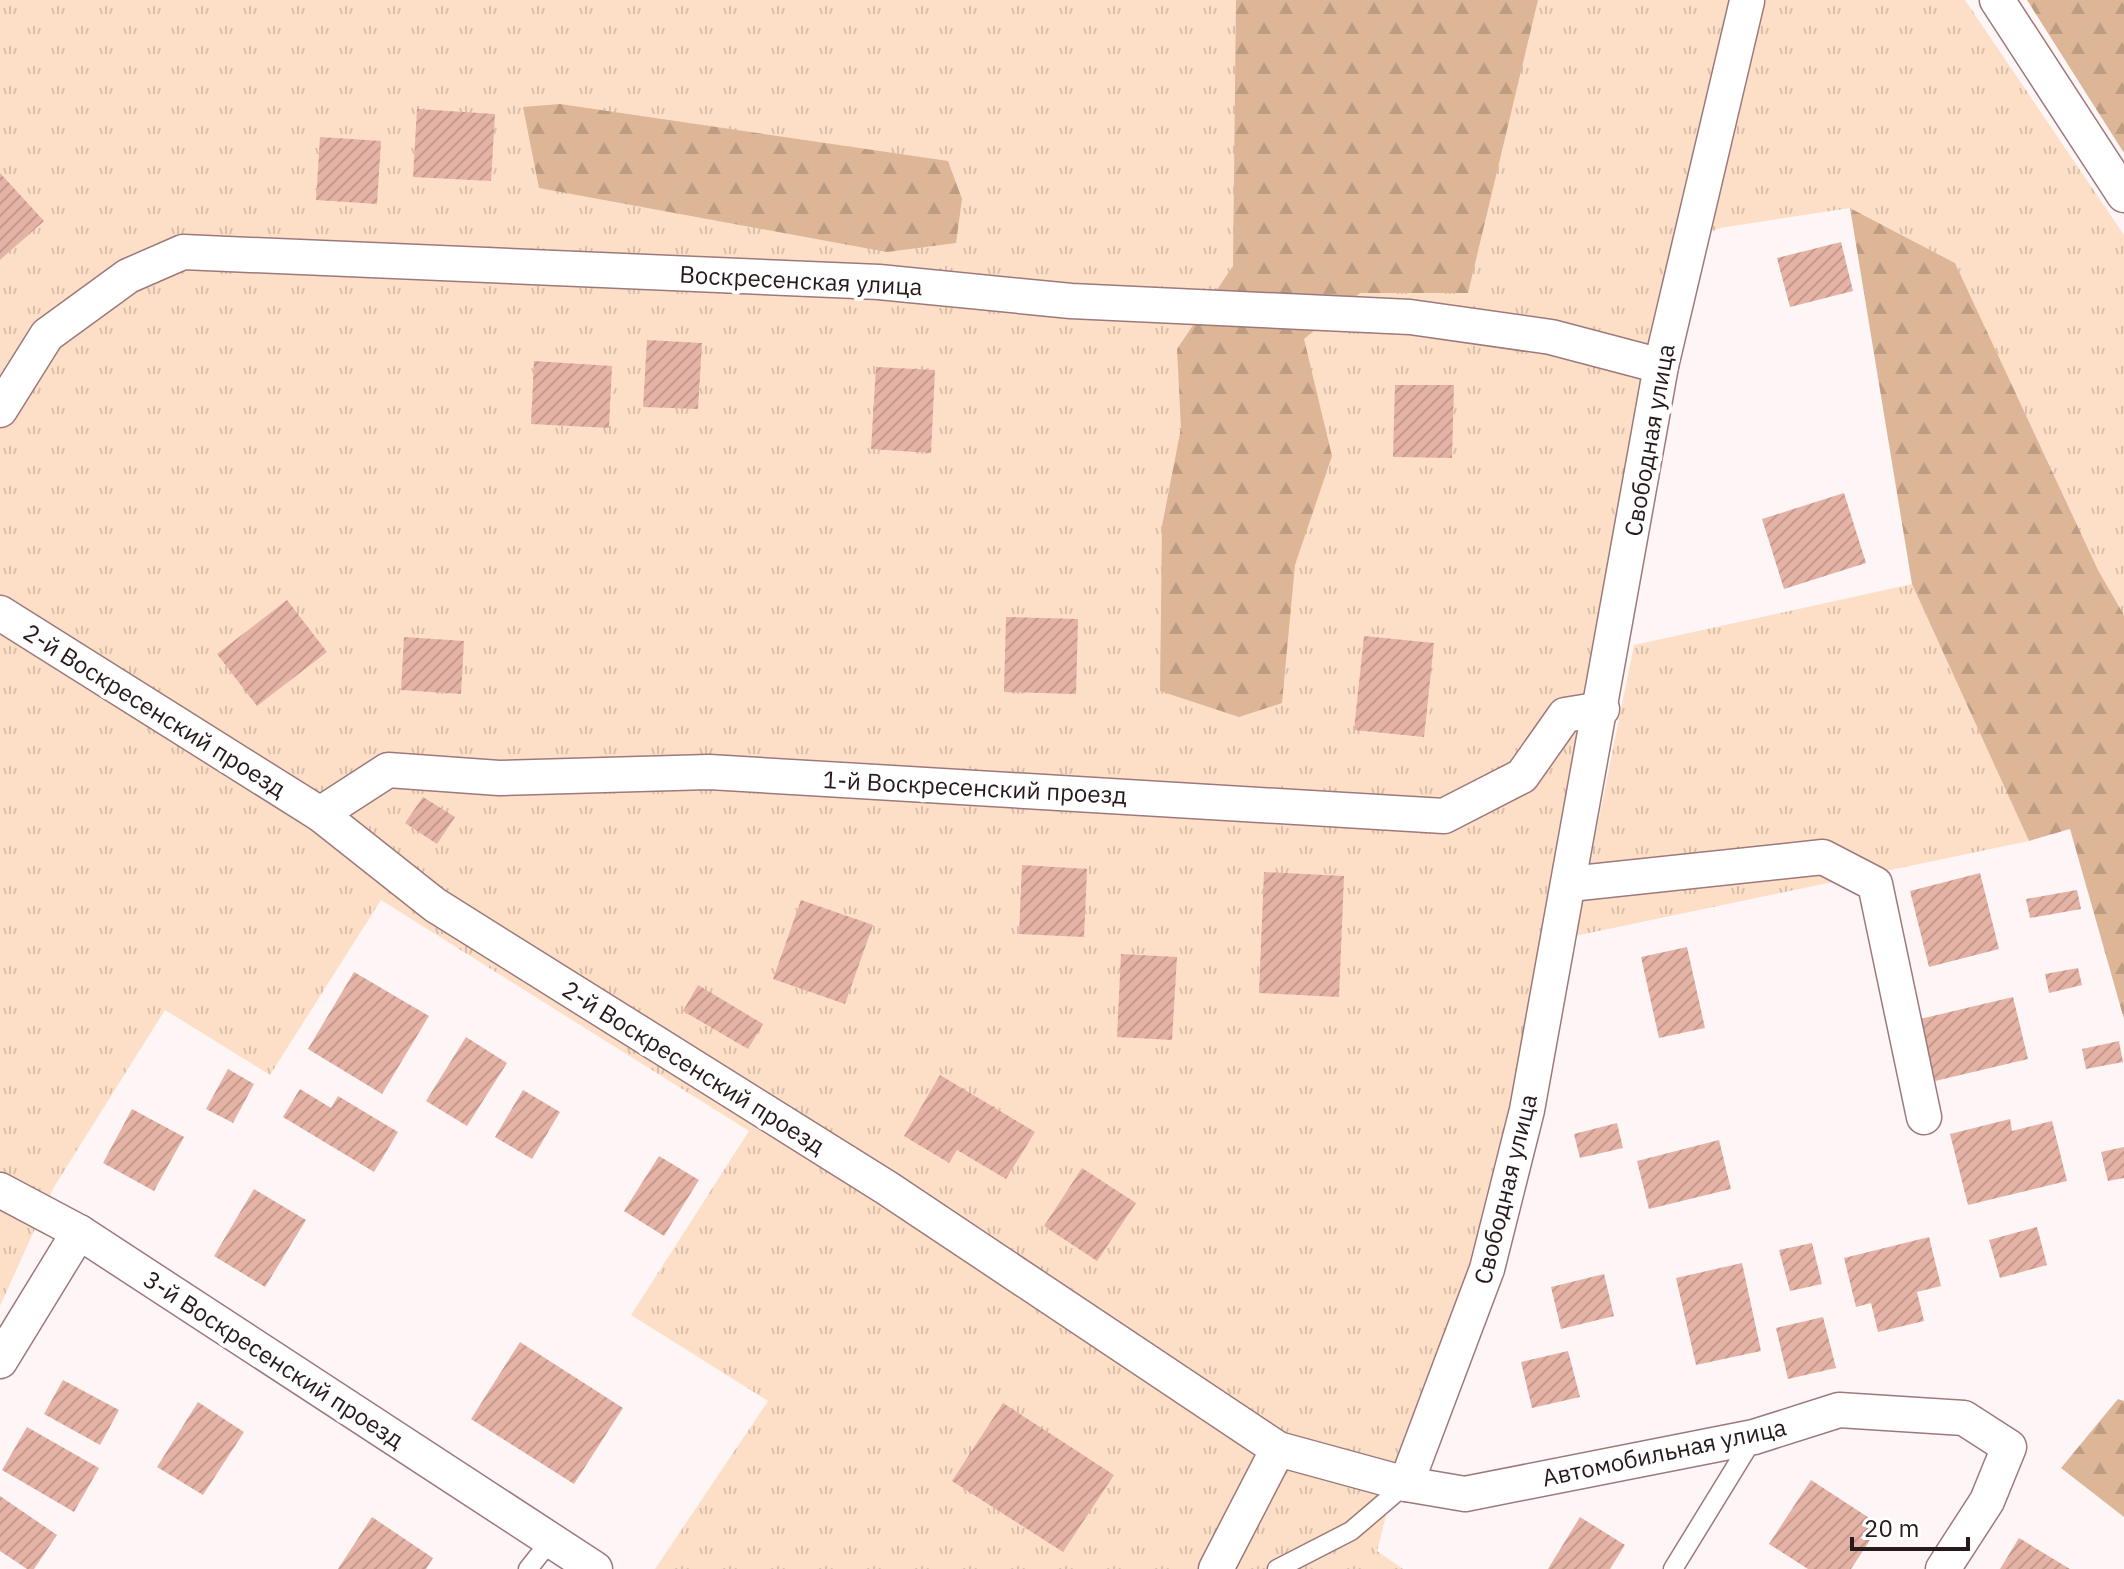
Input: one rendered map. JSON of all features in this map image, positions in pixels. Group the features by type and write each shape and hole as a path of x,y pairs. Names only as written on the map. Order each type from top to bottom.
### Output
{"street":[{"path":"1997,0 2124,195"},
{"name":"Свободная улица","path":"1406,1484 1487,1269 1527,1110 1602,709 1661,366 1747,1"},
{"name":"Воскресенская улица","path":"0,410 47,335 128,276 183,252 879,282 1071,301 1410,317 1551,337 1661,366"},
{"name":"2-й Воскресенский проезд","path":"0,613 320,814 435,905 887,1188 1278,1449 1406,1484"},
{"name":"1-й Воскресенский проезд","path":"320,814 388,770 499,778 709,772 1444,816 1522,776 1565,715 1602,709"},
{"path":"1570,884 1823,857 1875,884 1924,1117"},
{"name":"3-й Воскресенский проезд","path":"0,1190 79,1232 595,1569"},
{"path":"0,1361 79,1232"},
{"name":"Автомобильная улица","path":"1406,1484 1465,1494 1754,1437 1839,1410 1964,1418 2009,1447 1987,1501 1943,1569"},
{"path":"1216,1569 1278,1449"}],"lane":[{"path":"1673,1569 1754,1437"},
{"path":"1277,1569 1351,1531 1406,1484"},
{"path":"528,1569 551,1540"}],"green space":[{"path":"0,0 1965,0 2124,235 2124,615 2098,570 1955,263 1850,208 1720,228 1672,248 1510,1123 1475,1266 1407,1433 1377,1551 1403,1569 655,1569 768,1401 631,1315 749,1131 381,900 270,1075 165,1010 54,1187 0,1306"},
{"path":"1236,0 1538,0 1468,293 1360,293 1304,339 1332,456 1295,565 1282,703 1239,717 1160,691 1162,526 1181,428 1177,349 1233,266"},
{"path":"2027,0 2124,0 2124,153"},
{"path":"560,104 948,161 962,199 956,243 887,252 539,188 523,107"},
{"path":"1850,208 1955,263 2098,570 2124,615 2124,1019 2070,829 2029,841 1912,584"},
{"path":"1912,584 2029,841 1575,936 1634,645"},
{"path":"2118,1399 2124,1401 2124,1517 2061,1468"}],"building":[{"path":"417,109 495,114 491,181 413,177"},
{"path":"320,137 381,141 377,204 316,200"},
{"path":"0,173 44,221 0,260"},
{"path":"1841,242 1853,291 1790,307 1777,258"},
{"path":"647,340 702,343 698,409 643,407"},
{"path":"534,361 612,366 609,428 531,424"},
{"path":"876,367 935,370 931,453 871,449"},
{"path":"1395,385 1454,385 1452,458 1393,457"},
{"path":"1844,493 1866,563 1784,589 1762,519"},
{"path":"287,600 327,652 257,706 217,654"},
{"path":"1006,617 1078,619 1076,694 1004,692"},
{"path":"1364,636 1434,643 1424,737 1354,730"},
{"path":"404,637 464,641 461,694 401,690"},
{"path":"423,797 455,817 437,844 405,823"},
{"path":"1022,865 1087,869 1084,937 1019,934"},
{"path":"1264,872 1344,876 1339,997 1259,993"},
{"path":"1980,873 1999,949 1929,967 1910,891"},
{"path":"2077,890 2081,909 2030,918 2026,899"},
{"path":"801,900 873,925 845,1004 773,979"},
{"path":"1687,947 1705,1028 1659,1038 1641,957"},
{"path":"1121,954 1177,957 1172,1040 1117,1037"},
{"path":"2078,968 2082,985 2049,993 2045,974"},
{"path":"354,972 429,1016 382,1094 308,1049"},
{"path":"698,985 763,1024 748,1049 683,1011"},
{"path":"2013,997 2028,1059 1935,1081 1920,1019"},
{"path":"466,1037 507,1063 467,1126 426,1101"},
{"path":"2119,1041 2123,1062 2086,1069 2082,1049"},
{"path":"228,1069 254,1084 233,1123 206,1109"},
{"path":"940,1075 1035,1132 1006,1179 957,1150 949,1163 904,1136"},
{"path":"300,1089 331,1108 338,1096 398,1132 374,1172 283,1117"},
{"path":"523,1090 560,1112 532,1159 495,1137"},
{"path":"132,1109 184,1137 154,1191 103,1163"},
{"path":"2010,1119 2012,1131 2052,1121 2067,1181 1968,1205 1950,1134"},
{"path":"1617,1123 1623,1148 1580,1158 1574,1134"},
{"path":"1719,1140 1731,1189 1649,1209 1637,1161"},
{"path":"2124,1147 2124,1178 2108,1181 2101,1152"},
{"path":"659,1156 699,1180 664,1236 624,1211"},
{"path":"1082,1168 1136,1203 1097,1261 1044,1226"},
{"path":"254,1189 306,1220 265,1287 214,1256"},
{"path":"2037,1227 2047,1265 2000,1278 1989,1240"},
{"path":"1929,1237 1941,1286 1917,1292 1924,1321 1878,1332 1871,1303 1856,1307 1844,1258"},
{"path":"1812,1243 1822,1284 1790,1291 1779,1250"},
{"path":"1742,1263 1761,1351 1696,1365 1676,1278"},
{"path":"1604,1274 1614,1316 1561,1329 1551,1287"},
{"path":"1823,1317 1836,1368 1788,1379 1776,1328"},
{"path":"520,1342 623,1408 574,1484 471,1419"},
{"path":"1568,1351 1580,1397 1532,1408 1521,1362"},
{"path":"63,1380 119,1410 100,1445 44,1414"},
{"path":"198,1402 244,1432 203,1495 157,1467"},
{"path":"1003,1403 1114,1475 1063,1552 952,1481"},
{"path":"27,1427 99,1468 74,1512 2,1470"},
{"path":"1811,1480 1880,1525 1851,1569 1808,1569 1769,1544"},
{"path":"0,1496 57,1535 34,1569 27,1569 0,1551"},
{"path":"372,1517 433,1558 426,1569 338,1569"},
{"path":"1580,1517 1625,1545 1610,1569 1548,1569"},
{"path":"2019,1538 2070,1569 2000,1569"}]}
